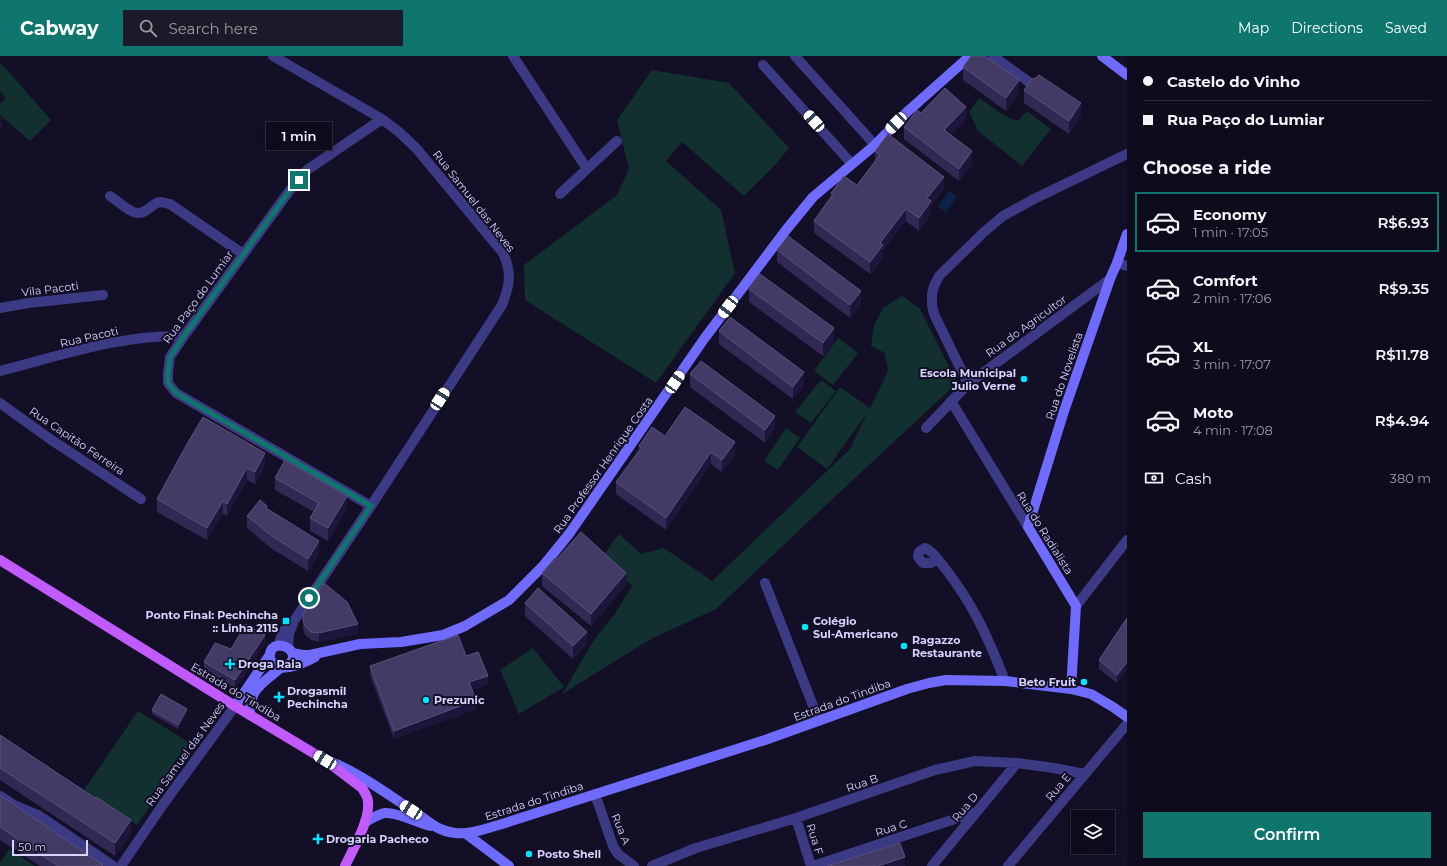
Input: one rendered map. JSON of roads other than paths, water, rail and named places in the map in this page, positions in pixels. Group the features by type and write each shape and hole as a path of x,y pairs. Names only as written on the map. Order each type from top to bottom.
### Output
{"main road":[{"name":"Estrada do Tindiba","path":"0,560 325,760"},
{"path":"325,760 362,788 366,794 368,802 365,822 345,866"}],"street":[{"name":"Rua Samuel das Neves","path":"273,56 382,119 416,148 503,253 508,265 510,279 502,305 296,618 283,632 278,646"},
{"path":"512,56 587,170"},
{"path":"795,56 875,145"},
{"name":"Rua Professor Henrique Costa","path":"290,650 303,656 360,644 401,642 443,635 465,626 509,600 552,556 571,531 704,339 786,230 813,197 875,145 907,112 970,56"},
{"path":"993,56 1034,85"},
{"path":"1102,56 1127,75"},
{"path":"763,65 852,164"},
{"name":"Rua Paço do Lumiar","path":"371,506 176,393 168,383 168,373 170,357 184,336 290,190 308,170 382,119"},
{"path":"560,194 617,141"},
{"path":"968,384 934,314 932,294 939,276 984,232 1003,216 1127,154"},
{"path":"110,196 132,212 138,213 143,213 161,202 170,204 243,254"},
{"name":"Rua do Novelista","path":"1028,527 1064,411 1110,279 1122,264 1127,234"},
{"name":"Rua do Agricultor","path":"926,428 968,384 1110,279"},
{"name":"Vila Pacoti","path":"0,308 28,303 103,295"},
{"name":"Rua Pacoti","path":"0,371 112,343 165,335 184,336"},
{"name":"Rua do Radialista","path":"951,401 1076,606"},
{"name":"Rua Capitão Ferreira","path":"0,403 50,439 141,499"},
{"path":"1071,689 1076,606 1127,540"},
{"path":"938,559 974,610 987,636 1005,681"},
{"path":"765,583 819,721"},
{"name":"Rua Samuel das Neves","path":"290,650 289,634 296,618"},
{"path":"278,646 285,646 290,650 292,660 284,667 274,665 270,656 274,648 278,646"},
{"name":"Rua Professor Henrique Costa","path":"250,715 252,695 259,686 284,667 308,661 326,652"},
{"name":"Rua Samuel das Neves","path":"121,866 162,806 270,656"},
{"name":"Estrada do Tindiba","path":"325,760 338,764 372,784 424,818 433,826 447,832 465,833 495,826 765,740 907,689 946,680 1005,681 1071,689 1097,697 1127,717"},
{"name":"Rua E","path":"1008,866 1127,724"},
{"name":"Rua B","path":"652,866 696,848 796,818 935,770 955,765 975,761 1017,763 1084,774"},
{"name":"Rua D","path":"932,866 1017,763"},
{"name":"Rua A","path":"595,794 613,846 618,854 634,866"},
{"path":"0,796 14,805 38,815 113,866"},
{"name":"Rua C","path":"812,866 976,812"},
{"path":"365,822 387,813 395,814 421,824 433,826"},
{"name":"Rua F","path":"796,818 812,866"},
{"path":"465,833 509,866"}],"water":[{"path":"949,191 957,197 946,212 938,206"}],"place":[{"name":"Escola Municipal Julio Verne","path":"1024,379"},
{"name":"Ponto Final: Pechincha :: Linha 2115","path":"286,621"},
{"name":"Colégio Sul-Americano","path":"805,627"},
{"name":"Ragazzo Restaurante","path":"904,646"},
{"name":"Droga Raia","path":"230,664"},
{"name":"Beto Fruit","path":"1084,682"},
{"name":"Drogasmil Pechincha","path":"279,697"},
{"name":"Prezunic","path":"426,700"},
{"name":"Drogaria Pacheco","path":"318,839"},
{"name":"Posto Shell","path":"529,854"}]}
